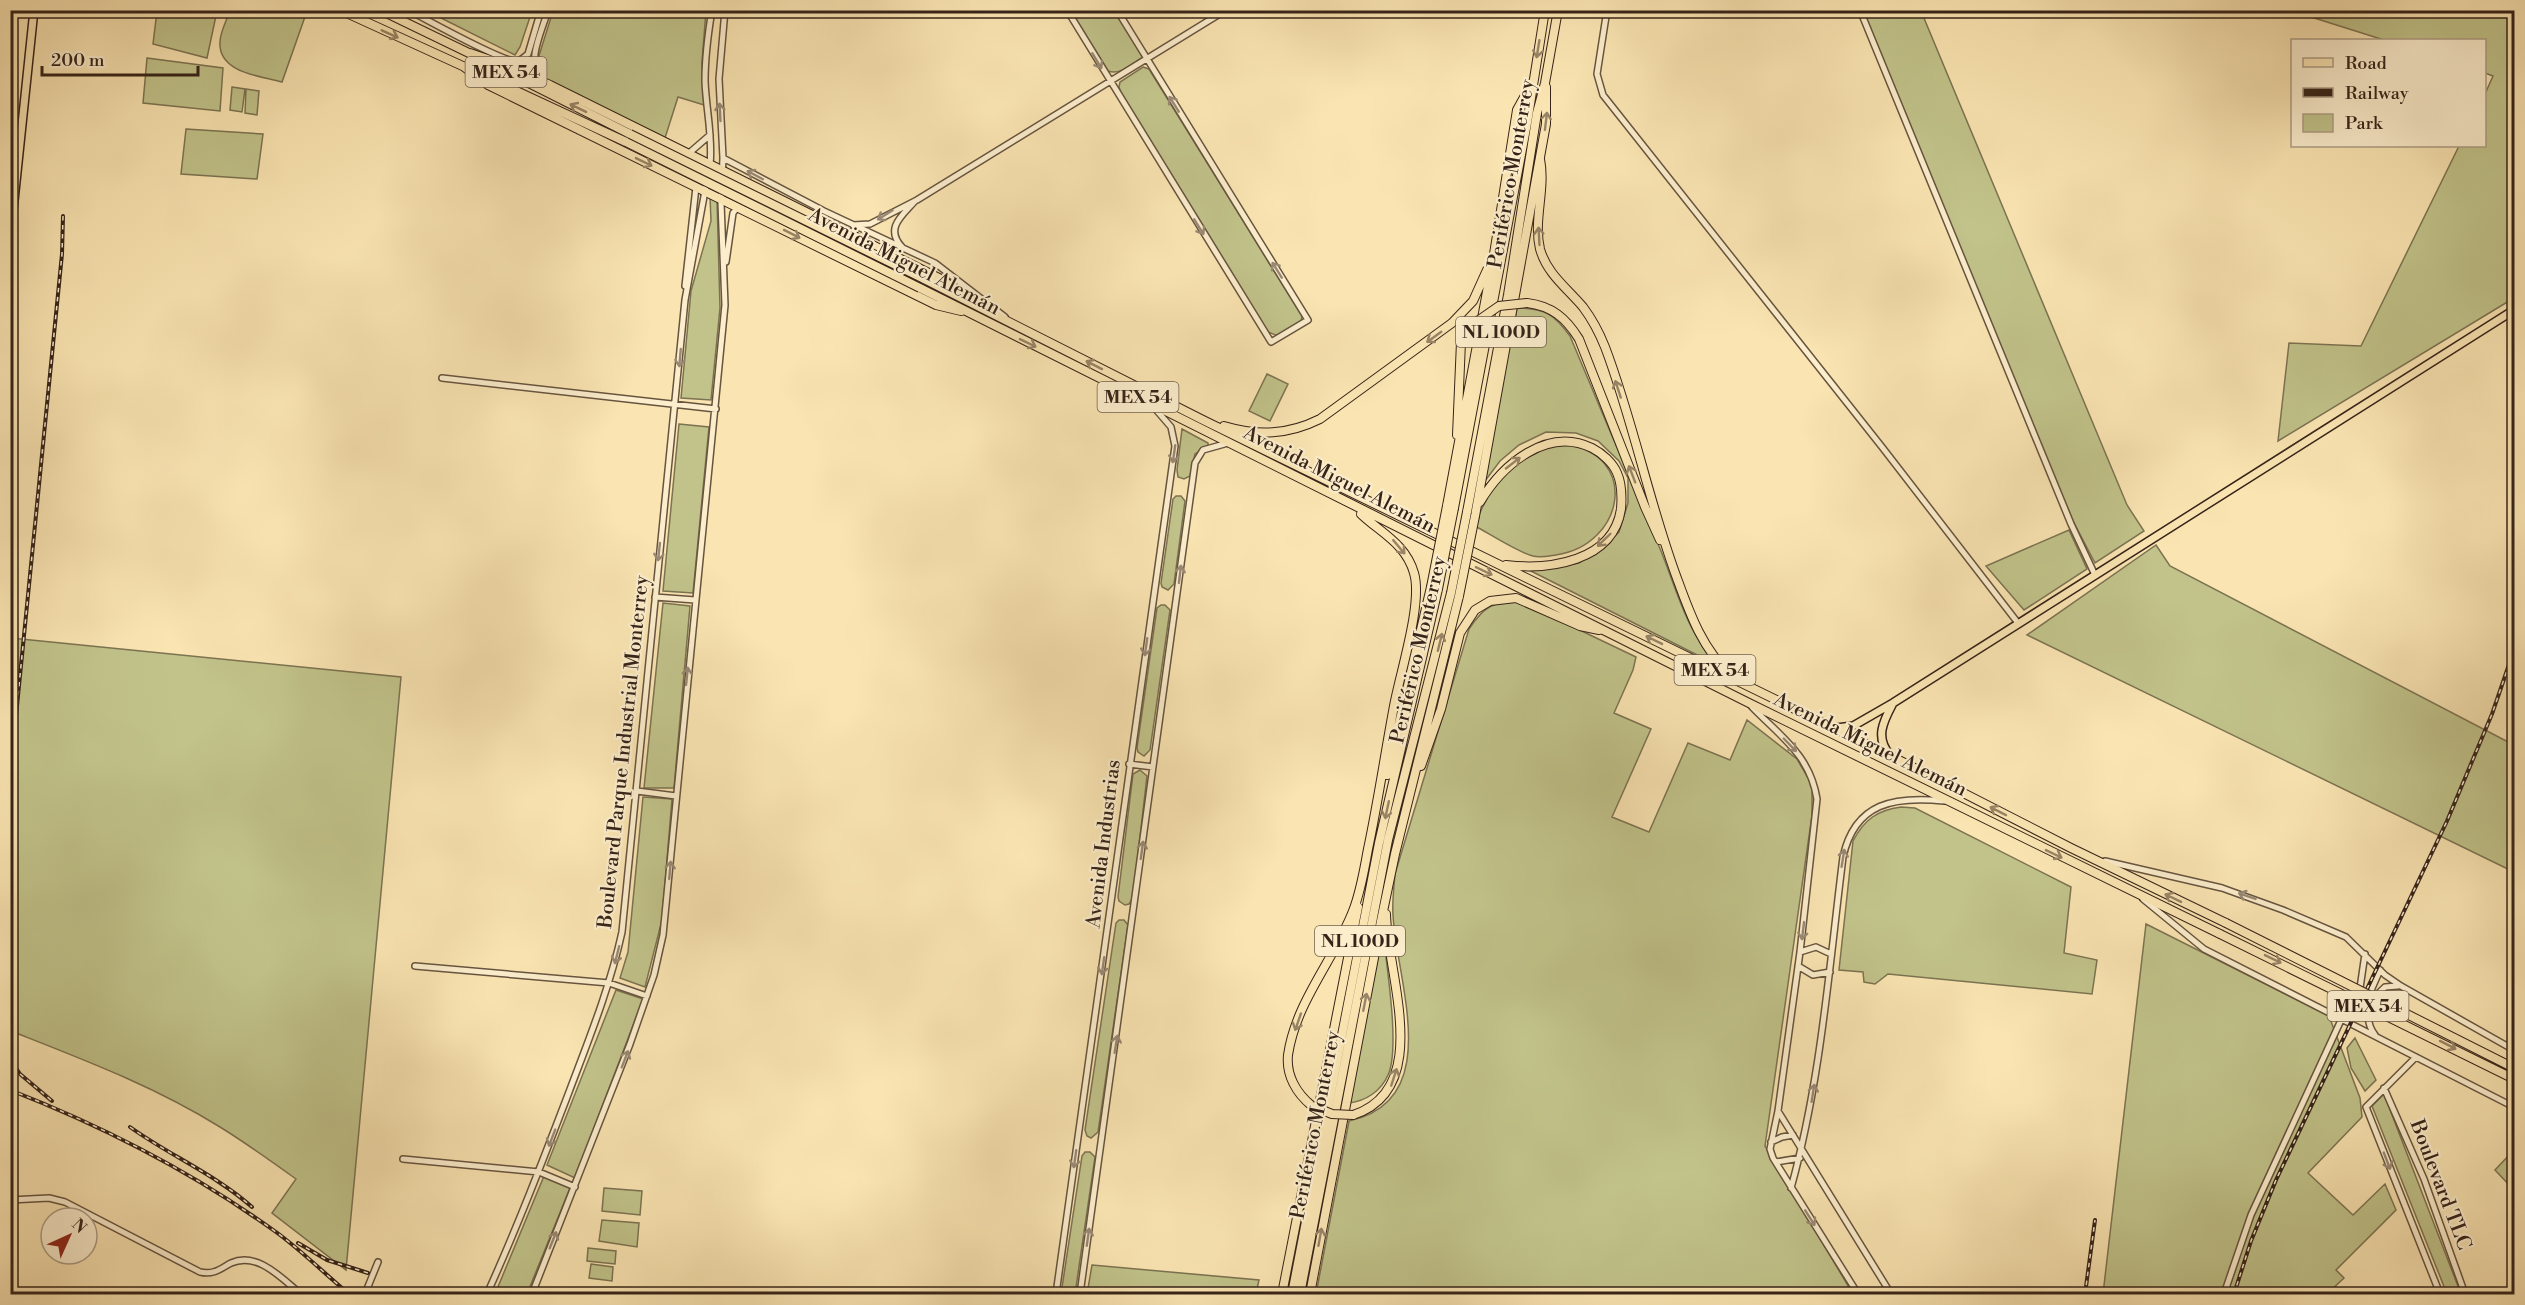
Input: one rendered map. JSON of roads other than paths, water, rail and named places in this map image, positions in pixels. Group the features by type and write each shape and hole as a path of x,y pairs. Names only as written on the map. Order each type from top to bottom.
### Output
{"highway":[{"name":"Avenida Miguel Alemán","path":"340,10 626,142 1946,801 2514,1079"},
{"name":"Periférico Monterrey","path":"1292,1294 1379,843 1451,507 1545,10"},
{"name":"Periférico Monterrey","path":"1300,1294 1388,840 1455,595 1473,512 1537,113 1545,83 1558,10"},
{"name":"Avenida Miguel Alemán","path":"383,11 1203,420 1891,756 2514,1068"},
{"path":"470,53 502,64 549,85 723,170 939,278 984,309"},
{"path":"463,66 488,85 936,305 965,311"},
{"path":"1203,420 1246,432 1267,434 1298,429 1320,419 1443,330 1467,308 1482,283 1495,236 1517,111 1524,94 1533,82"},
{"path":"1473,512 1540,159 1547,115 1545,83"},
{"path":"680,180 688,167 688,154"},
{"path":"1540,159 1543,185 1539,240 1541,252 1554,276 1590,317 1605,348 1665,546 1685,600 1703,640 1719,663 1739,682"},
{"path":"740,208 734,200 734,190 740,184 751,184"},
{"path":"1456,458 1494,254 1495,236"},
{"path":"1451,507 1456,458 1461,342 1476,322 1499,306 1527,303 1554,310 1568,323 1579,339 1655,532 1665,546"},
{"path":"1473,512 1493,482 1511,463 1534,450 1556,442 1589,446 1604,456 1617,472 1622,490 1619,519 1615,528 1602,543 1577,559 1551,566 1501,565"},
{"path":"1282,1294 1353,935 1417,591 1414,573 1402,549 1356,508"},
{"path":"1374,822 1434,588"},
{"path":"1310,1294 1387,894 1455,595"},
{"path":"1407,807 1441,709 1460,633 1474,610 1498,598 1516,598 1581,626 1604,630"},
{"path":"1359,893 1347,924 1309,994 1290,1044 1289,1073 1297,1089 1312,1106 1332,1114 1353,1114 1374,1106 1388,1093 1395,1076 1399,1053 1399,1010 1386,923 1387,894"}],"main road":[{"path":"10,202 32,10"},
{"path":"10,239 32,10"},
{"path":"1830,726 1841,728 1853,726 1893,702 2514,310"},
{"path":"1891,756 1883,745 1881,730 1893,702"}],"street":[{"path":"408,10 549,85"},
{"path":"484,49 513,61 524,58 530,50 541,10"},
{"path":"539,79 534,69 534,59 548,10"},
{"name":"Boulevard Parque Industrial Monterrey","path":"487,1294 539,1172 609,983 624,916 685,300 710,164 705,81 711,10"},
{"path":"532,1294 647,996 663,935 725,305 721,198 723,158 719,79 721,27 725,10"},
{"path":"1067,10 1271,342 1308,320 1117,10"},
{"path":"853,225 870,224 916,200 1226,10"},
{"path":"1607,10 1597,74 1603,95 1882,447 2018,624"},
{"path":"1860,10 2071,524 2095,575"},
{"path":"688,154 710,135"},
{"path":"723,158 948,272 1011,324"},
{"path":"685,300 685,273 696,187"},
{"path":"908,251 897,241 894,228 897,220 916,200"},
{"path":"724,282 730,224 733,213 740,208"},
{"path":"798,208 824,211"},
{"path":"442,378 716,408"},
{"name":"Avenida Industrias","path":"1056,1294 1175,446 1171,427 1151,404"},
{"name":"Avenida Industrias","path":"1080,1294 1196,460 1206,449 1228,443"},
{"path":"655,597 695,600"},
{"path":"1749,703 1800,755 1814,781 1816,816 1800,952 1771,1152 1858,1294"},
{"path":"1129,764 1153,767"},
{"path":"637,791 676,796"},
{"path":"1791,1188 1802,1151 1820,1050 1846,844 1857,822 1867,812 1886,803 1916,800 1946,801"},
{"path":"2071,848 2119,865 2222,888 2343,935 2380,970 2401,986 2514,1050"},
{"path":"2128,889 2204,949 2514,1107"},
{"path":"1800,952 1816,947 1831,954"},
{"path":"2224,1294 2251,1215 2342,1018 2360,988 2365,954"},
{"path":"415,966 609,983 647,996"},
{"path":"1798,966 1813,975 1830,972"},
{"path":"2362,1011 2380,970"},
{"path":"2376,1036 2370,1028 2368,1019 2372,1003 2378,993 2388,985 2401,986"},
{"path":"2384,1088 2416,1057"},
{"name":"Boulevard TLC","path":"2440,1294 2366,1107 2384,1088 2424,1179 2465,1294"},
{"path":"1778,1111 1891,1294"},
{"path":"1771,1142 1793,1135"},
{"path":"1776,1162 1800,1158"},
{"path":"403,1159 539,1172 575,1187"},
{"path":"10,1200 49,1198 65,1202 200,1272 212,1273 236,1261 255,1261 268,1268 301,1294"},
{"path":"373,1294 367,1289 378,1263"}],"railway":[{"path":"10,776 62,254 63,216"},
{"path":"2234,1294 2251,1241 2276,1180 2447,821 2492,714 2514,650"},
{"path":"10,1059 20,1074 52,1101"},
{"path":"10,1090 114,1136 213,1190 286,1239 349,1294"},
{"path":"130,1127 208,1175 252,1207"},
{"path":"2085,1294 2095,1220"},
{"path":"298,1243 327,1260 368,1273"}]}
